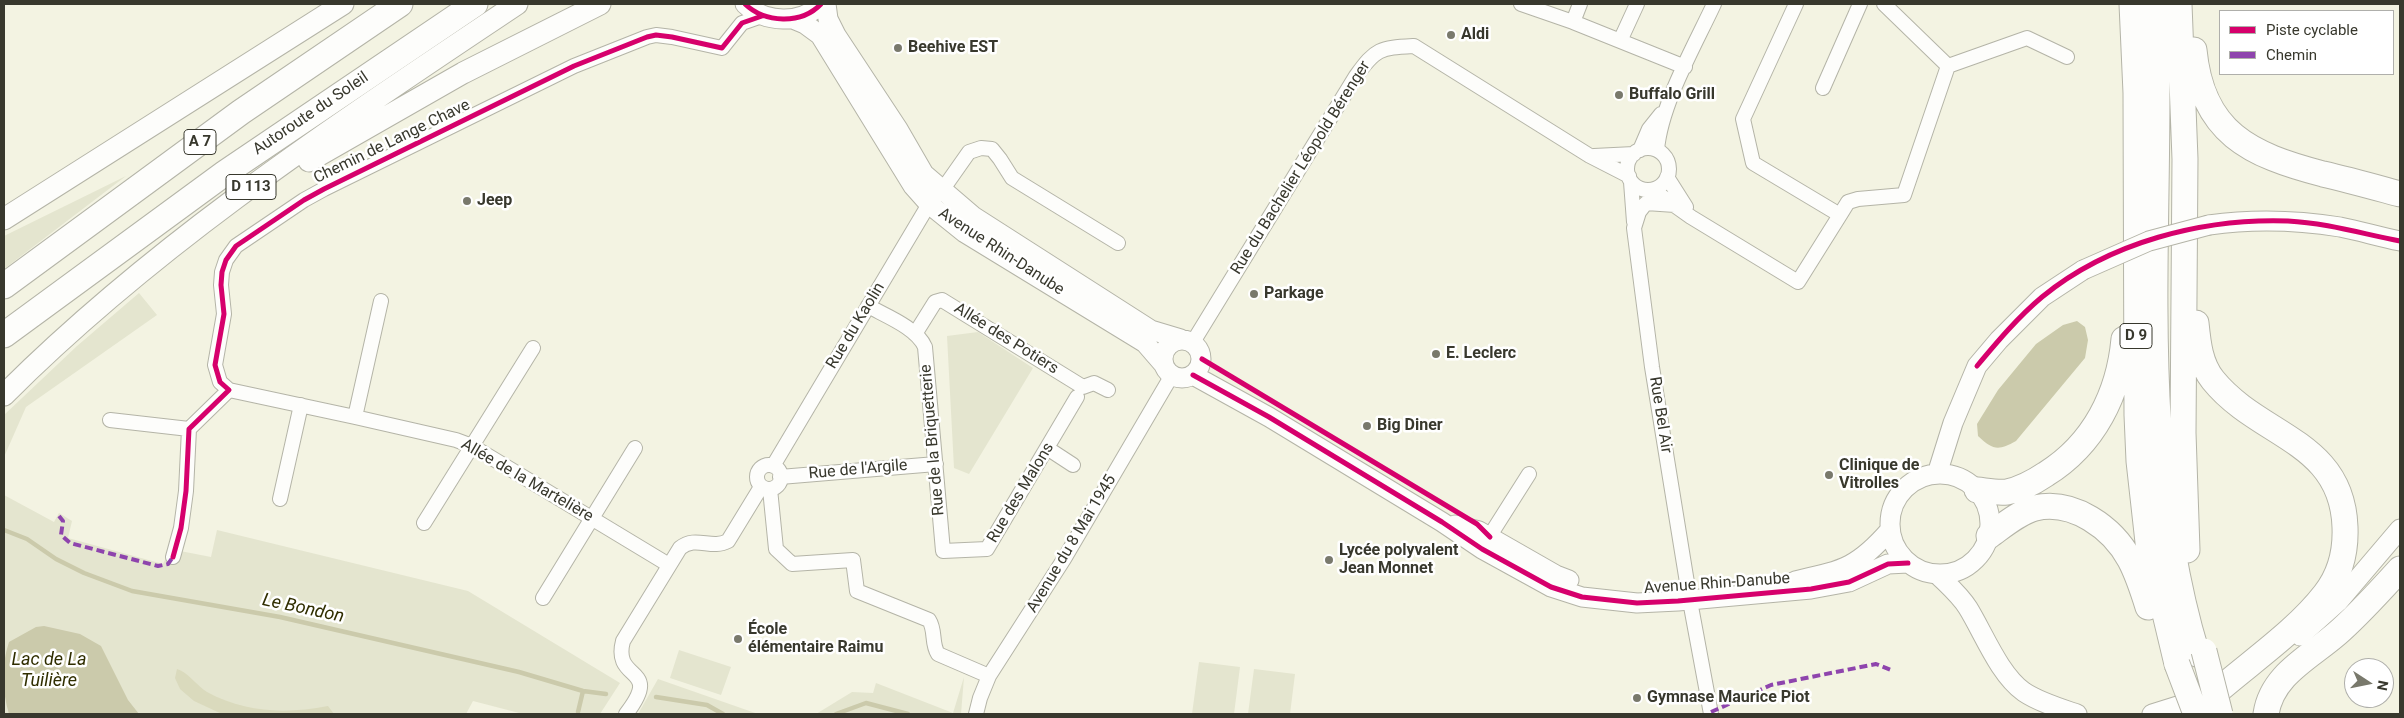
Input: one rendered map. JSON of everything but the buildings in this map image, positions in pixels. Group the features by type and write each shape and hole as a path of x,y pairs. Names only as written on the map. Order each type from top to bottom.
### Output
{"highway":[{"name":"A 7","path":"4,286 241,112 400,4"},
{"name":"Autoroute du Soleil","path":"4,335 225,172 476,4"},
{"path":"1977,490 1997,493 2020,489 2051,471 2078,448 2101,418 2111,398 2120,369 2124,331 2130,4"},
{"name":"D 9","path":"2130,4 2136,93 2137,405 2139,461 2148,542 2186,659 2219,714"},
{"name":"D 9","path":"2156,4 2156,347 2161,464 2186,659 2196,714"},
{"name":"D 9","path":"2179,4 2185,159 2184,521 2189,570 2186,659"},
{"path":"2190,4 2199,81 2212,110 2228,131 2246,145 2268,157 2400,194"},
{"path":"2185,159 2195,316 2203,363 2211,378 2237,404 2310,453 2324,466 2336,483 2342,498 2345,516 2344,555 2338,574 2327,592 2301,620 2221,688"},
{"path":"1989,536 2023,512 2036,508 2072,510 2095,522 2123,548 2186,659 2184,714"},
{"path":"2266,714 2273,693 2290,671 2346,626 2400,569"}],"main road":[{"path":"234,71 329,4"},
{"path":"4,219 60,185 234,71 343,4"},
{"name":"D 113","path":"4,395 34,365 113,294 163,254 276,168 517,4"},
{"path":"163,254 327,149 464,73 600,4"}],"street":[{"path":"762,16 744,4 742,23 762,16 793,19 806,15 821,4"},
{"name":"Avenue Rhin-Danube","path":"826,4 828,20 836,35 898,129 924,174 973,216 1151,330 1187,340"},
{"path":"1521,4 1573,22 1685,67"},
{"path":"1573,22 1580,4"},
{"path":"1620,41 1637,4"},
{"path":"1656,150 1658,133 1666,107 1714,4"},
{"path":"1796,4 1743,119 1753,163 1840,215"},
{"path":"1823,88 1860,4"},
{"path":"1884,4 1948,66"},
{"name":"Avenue Rhin-Danube","path":"793,19 813,29 826,43 913,186 929,204 955,226 1144,343 1168,370"},
{"name":"Chemin de Lange Chave","path":"229,390 220,382 215,365 224,314 222,272 226,260 236,246 304,200 324,189 574,66 656,35 722,48 742,23"},
{"path":"1948,66 2027,38 2066,57"},
{"name":"Rue du Bachelier Léopold Bérenger","path":"1187,340 1356,76 1368,59 1381,49 1414,46 1630,179"},
{"path":"1666,107 1649,129 1637,152 1628,164 1630,179 1641,189 1653,190 1691,217 1798,282 1848,202 1858,199 1904,195 1948,66"},
{"name":"Rue du Kaolin","path":"776,472 868,306 929,204 943,189 969,152 981,148 992,149 1012,178 1118,244"},
{"path":"1590,156 1656,150 1662,154 1669,164 1664,183 1653,190"},
{"path":"1667,177 1691,217"},
{"name":"Rue Bel Air","path":"1630,179 1634,228 1652,367 1690,601 1711,714"},
{"path":"1634,228 1639,212 1646,203 1675,205"},
{"path":"1937,474 1953,423 1977,366 2005,334 2042,297 2083,270 2148,241 2209,225 2234,222 2289,221 2342,228 2400,241"},
{"path":"2376,236 2400,248"},
{"name":"Allée des Potiers","path":"915,334 935,302 942,300 1080,392"},
{"path":"355,417 381,301"},
{"path":"868,306 915,334"},
{"name":"Rue de la Briquetterie","path":"915,334 922,340 925,347 943,551"},
{"path":"1187,340 1201,352 1202,359 1201,365 1193,375 1183,378 1168,370 1166,348 1170,343 1187,340"},
{"path":"424,522 534,348"},
{"name":"Avenue du 8 Mai 1945","path":"976,714 989,676 1064,559 1168,370"},
{"name":"Avenue Rhin-Danube","path":"1193,375 1269,417 1442,522 1479,531 1486,543 1556,575 1637,603 1690,601 1828,587 1848,582 1888,564 1908,563"},
{"path":"1080,392 1094,383 1108,390"},
{"path":"173,557 181,528 187,481 189,430 229,390"},
{"name":"Allée de la Martelière","path":"229,390 456,440 472,446 669,566"},
{"name":"Rue des Malons","path":"943,551 987,549 1080,392"},
{"path":"280,499 300,405"},
{"path":"110,420 189,430"},
{"path":"543,598 635,448"},
{"path":"1047,448 1074,465"},
{"name":"Rue de l'Argile","path":"776,472 936,464"},
{"path":"626,714 640,692 639,678 622,663 620,653 623,641 677,551 686,543 695,541 719,546 728,542 766,488 779,483 776,472 766,466 757,473 757,479 766,488 776,549 792,564 853,560 857,591 929,620 933,626 933,646 938,654 989,676"},
{"path":"1486,543 1528,474"},
{"path":"1937,474 1953,475 1966,481 1977,490 1986,504 1990,519 1989,536 1984,549 1975,560 1964,568 1951,573 1937,574 1917,569 1899,554 1890,530 1891,514 1897,499 1907,486 1920,478 1937,474"},
{"path":"2152,714 2206,697 2256,666 2316,623 2356,582 2400,529"},
{"name":"Avenue Rhin-Danube","path":"1728,596 1851,566 1875,547 1890,530"},
{"path":"1937,574 1968,608 1993,654 2013,682 2022,691 2036,699 2077,714"}],"shaded area":[{"path":"126,176 4,269 4,236"},
{"path":"139,293 157,315 26,407 4,457 4,415 77,346"},
{"path":"978,332 1033,368 969,474 954,468 947,336"},
{"path":"4,495 54,522 59,513 72,521 68,538 163,564 170,549 211,557 217,530 468,591 620,683 600,714 523,714 473,701 466,714 4,714"},
{"path":"679,650 731,667 721,695 670,678"},
{"path":"1199,662 1240,667 1234,714 1192,714"},
{"path":"177,669 185,673 207,692 236,704 251,708 282,711 328,706 334,714 222,714 194,701 180,689 175,678"},
{"path":"1254,669 1295,674 1290,714 1248,714"},
{"path":"964,677 961,714 816,714 852,692 873,693 876,683 953,713"},
{"path":"658,679 758,714 638,714"}],"water":[{"path":"2077,321 2085,327 2088,340 2085,358 2016,441 2000,448 1988,444 1978,436 1977,424 1998,390 2036,344 2063,325"},
{"name":"Lac de La Tuilière","path":"44,626 80,634 101,646 128,700 139,714 9,714 3,678 9,642 36,627"}],"waterway":[{"name":"Le Bondon","path":"4,530 27,539 56,559 84,573 132,591 280,617 519,672 583,691 606,694"},
{"path":"578,712 583,691"},
{"name":"Le Bondon","path":"656,697 707,705 723,714"},
{"name":"Le Bondon","path":"836,714 866,703 908,714"}],"marked path":[{"path":"59,516 63,521 61,535 70,543 158,566 168,564 173,557"},
{"path":"1711,712 1771,685 1876,664 1891,670"}],"cycle path":[{"path":"745,4 762,15 783,19 804,16 821,4"},
{"path":"173,557 181,528 186,491 189,429 229,390 220,382 215,365 224,314 221,285 222,272 226,260 236,246 304,200 324,189 574,66 656,35 722,48 742,23 762,16"},
{"path":"1977,366 2025,313 2042,297 2068,278 2127,248 2158,237 2190,229 2223,224 2288,221 2331,226 2400,241"},
{"path":"1202,359 1477,524 1490,537"},
{"path":"1193,375 1269,417 1442,522 1482,549 1551,587 1582,597 1637,603 1811,589 1849,582 1888,564 1908,563"}],"place":[{"name":"Aldi","path":"1451,35"},
{"name":"Beehive EST","path":"898,48"},
{"name":"Buffalo Grill","path":"1619,95"},
{"name":"Jeep","path":"467,201"},
{"name":"Parkage","path":"1254,294"},
{"name":"E. Leclerc","path":"1436,354"},
{"name":"Big Diner","path":"1367,426"},
{"name":"Clinique de Vitrolles","path":"1829,475"},
{"name":"Lycée polyvalent Jean Monnet","path":"1329,560"},
{"name":"École élémentaire Raimu","path":"738,639"},
{"name":"Gymnase Maurice Piot","path":"1637,698"}]}
